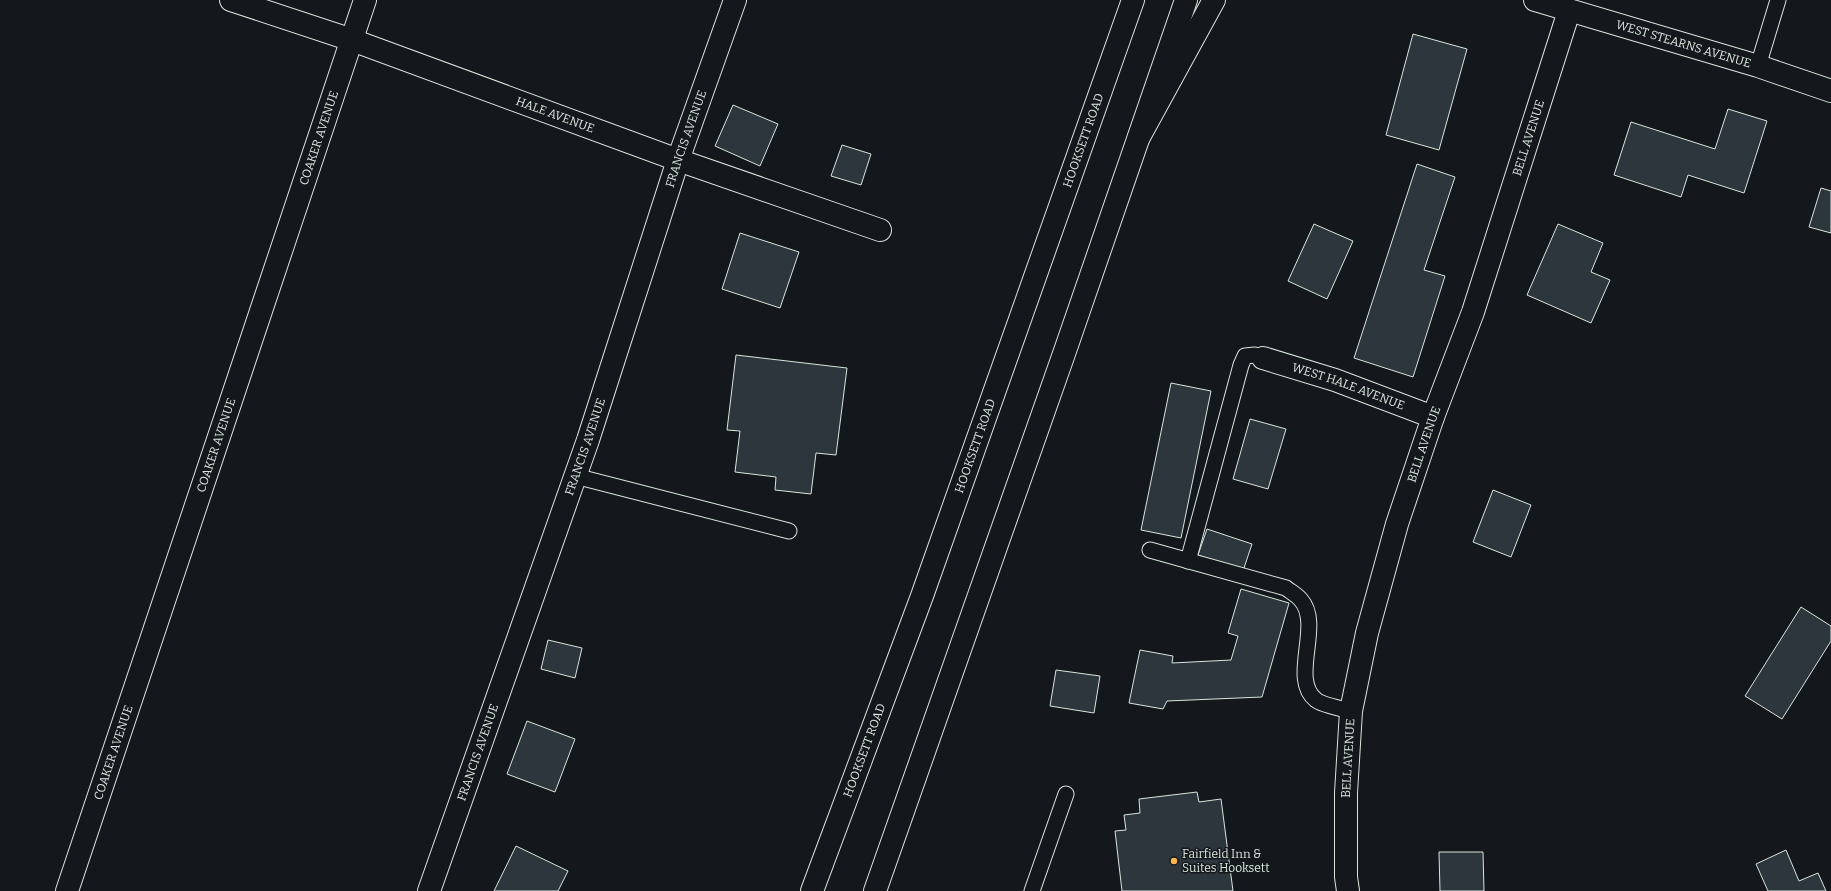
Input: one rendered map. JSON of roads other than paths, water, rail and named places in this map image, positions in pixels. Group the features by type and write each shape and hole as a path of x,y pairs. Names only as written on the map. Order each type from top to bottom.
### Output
{"main road":[{"name":"HALE AVENUE","path":"231,0 352,40 678,160 880,230"},
{"name":"COAKER AVENUE","path":"67,891 366,0"},
{"name":"FRANCIS AVENUE","path":"429,891 575,476 678,160 735,0"},
{"name":"HOOKSETT ROAD","path":"812,891 922,596 1133,0"},
{"path":"875,891 1186,0"},
{"path":"1139,137 1214,0"},
{"name":"WEST STEARNS AVENUE","path":"1535,0 1758,66 1831,91"},
{"name":"BELL AVENUE","path":"1348,891 1346,877 1346,793 1351,711 1367,633 1397,524 1433,417 1473,312 1569,11"},
{"name":"WEST HALE AVENUE","path":"1263,358 1335,380 1433,417"}],"lane":[{"path":"1758,66 1778,0"},
{"path":"1188,561 1241,365 1245,356 1255,355 1263,358"},
{"path":"575,476 789,531"},
{"path":"1150,550 1286,588 1302,600 1310,620 1305,671 1306,688 1316,701 1351,711"},
{"path":"1032,891 1066,794"}],"place":[{"name":"Fairfield Inn & Suites Hooksett","path":"1174,861"}]}
